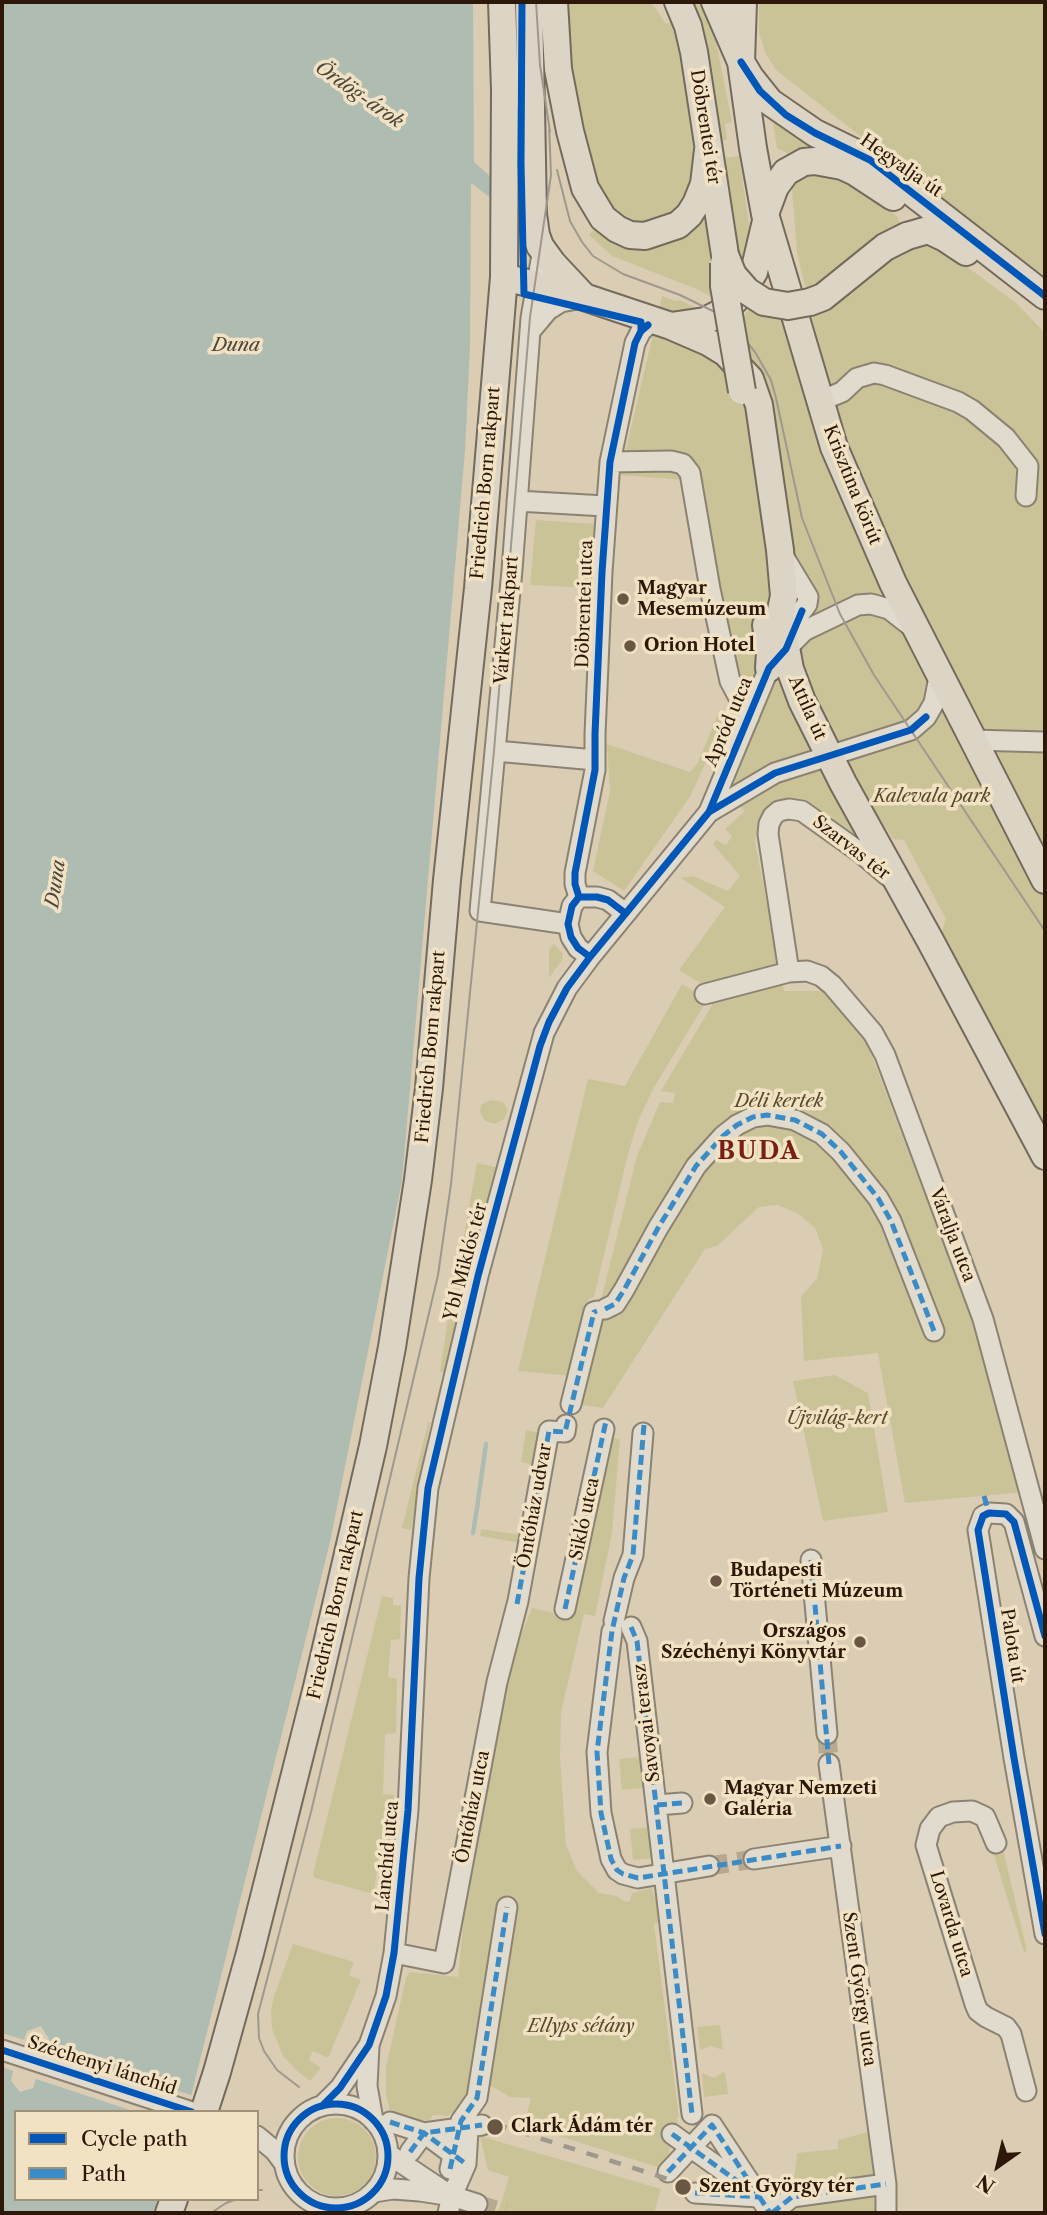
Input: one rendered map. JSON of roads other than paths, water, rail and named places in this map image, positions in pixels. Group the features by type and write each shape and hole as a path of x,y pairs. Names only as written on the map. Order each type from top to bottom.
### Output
{"main road":[{"name":"Friedrich Born rakpart","path":"205,2110 217,2072 317,1688 373,1446 392,1347 429,1088 444,905 476,602 504,276 505,90 502,2"},
{"path":"529,2 533,214 536,235 552,264 584,297"},
{"name":"Döbrentei tér","path":"678,2 688,26 694,52 725,255"},
{"path":"715,2 741,62"},
{"path":"741,62 743,2"},
{"path":"554,14 561,82 579,166 585,188 603,218 630,235 645,236 678,225 689,215 704,184 707,140"},
{"name":"Krisztina körút","path":"741,62 766,218 834,447 892,583 1045,880"},
{"name":"Hegyalja út","path":"741,62 760,91 786,114 815,133 846,146 878,165 1045,296"},
{"path":"504,276 656,320 705,321 724,311 737,298 754,272 775,187 786,172 804,162 829,163 855,172 878,186 994,274 1045,318"},
{"path":"725,255 733,275 747,291 764,302 788,306 823,297 885,247 907,236 928,230 945,238"},
{"path":"725,255 724,286 773,551 764,602 770,652 777,658"},
{"name":"Attila út","path":"656,320 708,342 726,353 750,379 759,405 773,551 784,596 777,658 790,669 828,755 1045,1156"},
{"path":"769,579 780,615"}],"street":[{"name":"Várkert rakpart","path":"542,249 536,285 480,911 568,924"},
{"path":"532,329 542,314 555,305 584,297"},
{"name":"Döbrentei utca","path":"568,924 569,911 579,897 575,873 595,776 605,506 610,463 635,343 641,331 656,320"},
{"path":"820,401 842,392 857,378 874,373 958,402 1006,438 1028,466 1026,496"},
{"path":"610,463 671,461 682,464 690,473 710,589 730,681 748,717"},
{"path":"517,502 605,506"},
{"name":"Apród utca","path":"608,932 709,812 748,717 798,616 807,604 808,597 773,551"},
{"path":"777,658 804,632 858,605 872,604 889,609 916,630"},
{"path":"828,755 916,726 926,717 934,703 939,677"},
{"path":"972,740 1045,742"},
{"path":"496,751 595,760"},
{"name":"Apród utca","path":"709,812 775,773 828,755"},
{"name":"Szarvas tér","path":"789,972 768,834 769,824 779,811 802,811 862,853 899,886"},
{"path":"579,897 608,900 625,912"},
{"path":"568,924 571,937 590,957"},
{"name":"Ybl Miklós tér","path":"418,1589 428,1488 446,1403 540,1046 567,988 608,932"},
{"name":"Váralja utca","path":"705,994 789,972 814,974 832,985 865,1021 885,1055 983,1319 1045,1549"},
{"path":"572,1404 594,1312 615,1304 696,1166 723,1136 753,1117 768,1115 795,1120 822,1134 841,1152 878,1198 891,1221 934,1331"},
{"name":"Öntőház udvar","path":"517,1604 550,1431 565,1432 566,1426"},
{"name":"Sikló utca","path":"565,1609 604,1429"},
{"path":"643,1433 633,1555 624,1578 623,1629 597,1752 601,1813 611,1859 617,1870 623,1874 638,1878 709,1866"},
{"name":"Palota út","path":"1045,1636 1014,1522 1006,1514 986,1504 978,1530 1045,1934"},
{"path":"811,1560 827,1734"},
{"name":"Lánchíd utca","path":"322,2106 340,2088 369,2045 386,1996 394,1953 411,1769 418,1589"},
{"name":"Öntőház utca","path":"394,1953 443,1963 497,1682 517,1604"},
{"name":"Savoyai terasz","path":"623,1629 657,1805 692,2114"},
{"name":"Szent György utca","path":"829,1765 886,2184 886,2213"},
{"name":"Savoyai terasz","path":"657,1805 682,1803"},
{"name":"Lovarda utca","path":"996,1843 985,1816 972,1811 953,1812 939,1817 930,1829 926,1845 975,2004 985,2017 1006,2027 1011,2034 1027,2091"},
{"path":"754,1859 841,1846"},
{"path":"410,2152 454,2125 477,2098 507,1907"},
{"name":"Lánchíd utca","path":"369,2045 367,2086 382,2121"},
{"name":"Széchenyi lánchíd","path":"2,2050 186,2110"},
{"path":"259,2130 289,2126 322,2106 344,2105 382,2121 454,2125"},
{"path":"295,2188 312,2203 332,2211 363,2201 374,2192 385,2175 388,2154 382,2121"},
{"path":"450,2205 454,2125"},
{"path":"454,2125 454,2160"},
{"path":"668,2172 712,2125 767,2208"},
{"path":"279,2157 289,2126"},
{"path":"672,2134 767,2208"},
{"path":"259,2138 279,2157 295,2188 299,2213"},
{"path":"388,2154 450,2205"},
{"path":"695,2193 767,2208 792,2197 886,2184"},
{"path":"374,2192 393,2189 450,2205 477,2204"}],"water":[{"name":"Duna","path":"2,2 473,2 474,162 493,179 492,199 471,183 470,346 465,451 402,1181 330,1542 188,2110 14,2110 14,2201 157,2201 153,2213 2,2213"}],"waterway":[{"path":"478,1500 486,1444"},
{"path":"473,1533 478,1502"}],"tunnel":[{"path":"827,1734 829,1764"},
{"path":"709,1866 754,1859"},
{"path":"477,2204 505,2213"}],"tram line":[{"path":"536,2 540,65 550,132"},
{"path":"299,2087 277,2070 264,2051 259,2038 258,2014 311,1812 438,1275 451,1184 494,751 530,317 551,175 549,124"},
{"path":"557,170 570,221 593,256 623,274 680,295 719,314 755,352 771,380 802,518 840,614 874,675 1045,931"},
{"path":"211,2213 232,2201"}],"railway":[{"path":"495,2124 668,2179"}],"place":[{"name":"Magyar Mesemúzeum","path":"623,599"},
{"name":"Orion Hotel","path":"630,646"},
{"name":"Budapesti Történeti Múzeum","path":"716,1581"},
{"name":"Országos Széchényi Könyvtár","path":"860,1642"},
{"name":"Magyar Nemzeti Galéria","path":"710,1799"},
{"name":"Clark Ádám tér","path":"495,2127"},
{"name":"Szent György tér","path":"683,2187"}],"district":[{"name":"BUDA","path":"759,1152"}],"water label":[{"name":"Ördög-árok","path":"359,95"}],"park label":[{"name":"Kalevala park","path":"932,797"},
{"name":"Déli kertek","path":"779,1102"},
{"name":"Újvilág-kert","path":"837,1419"},
{"name":"Ellyps sétány","path":"581,2027"}]}
